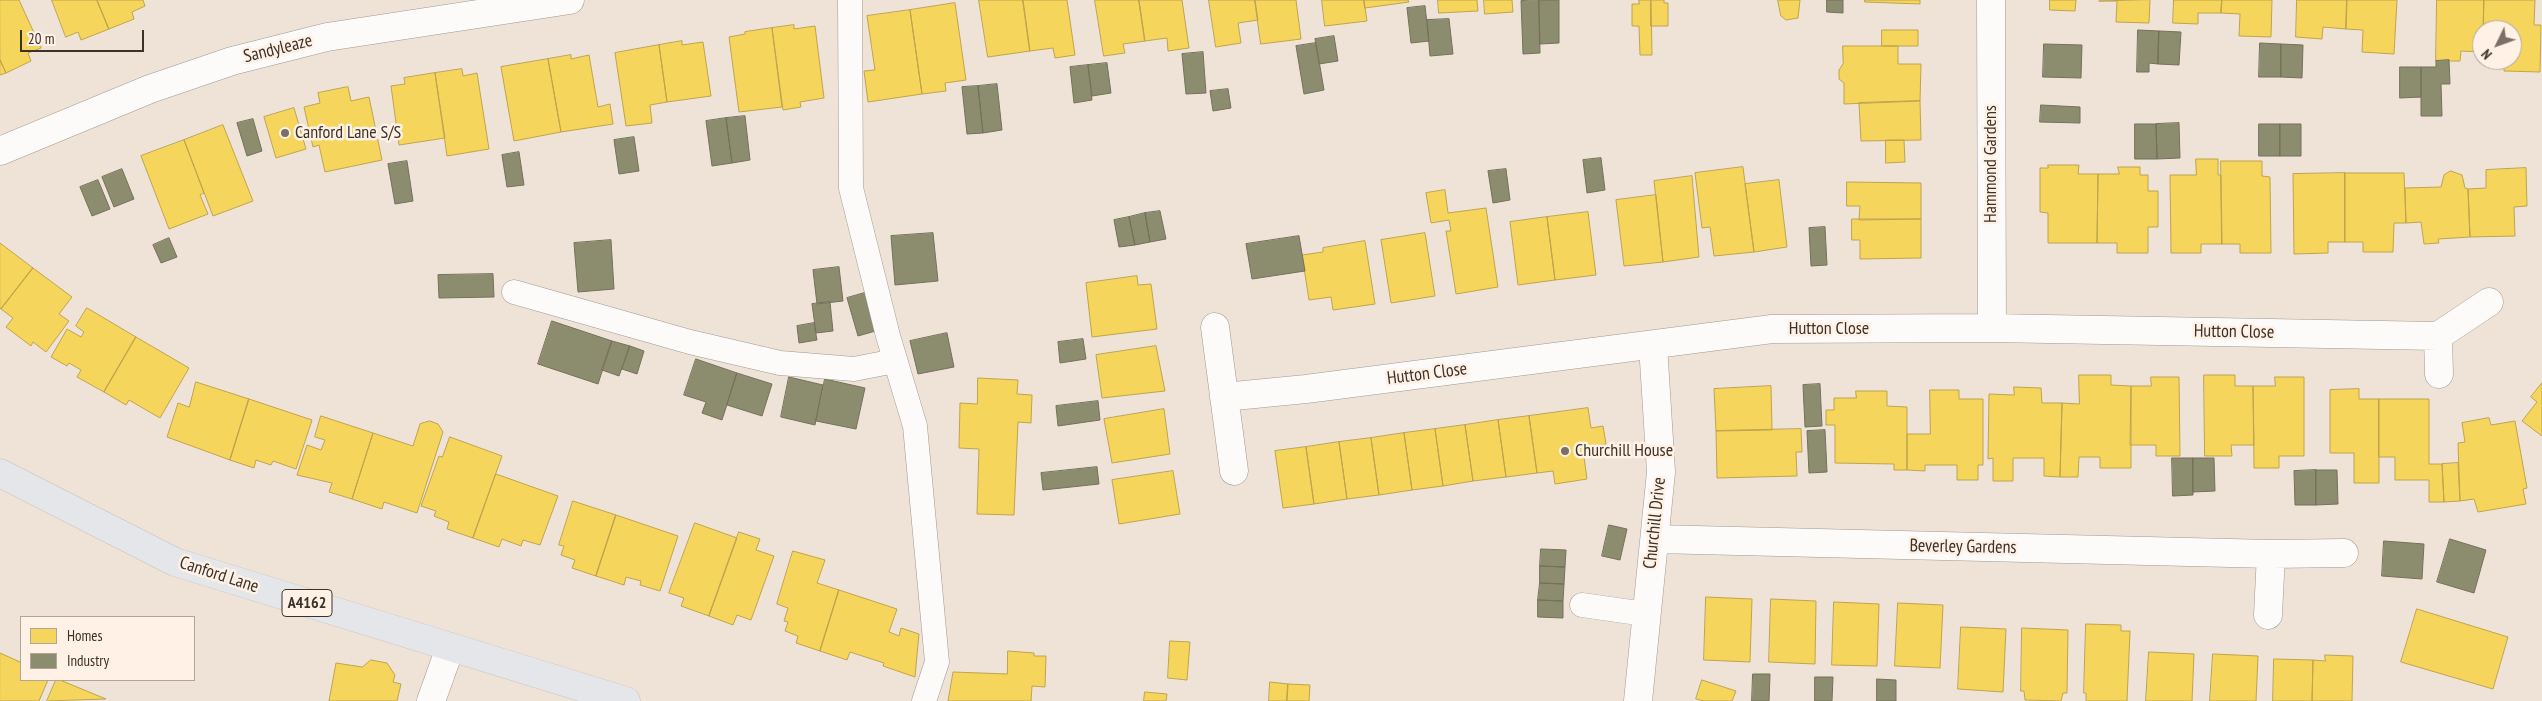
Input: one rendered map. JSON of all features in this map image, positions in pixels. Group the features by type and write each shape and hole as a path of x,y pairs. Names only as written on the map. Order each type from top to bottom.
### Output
{"main road":[{"name":"Canford Lane","path":"0,473 175,562 626,701"}],"street":[{"name":"Sandyleaze","path":"0,151 150,89 232,61 327,37 570,0"},
{"name":"Hammond Gardens","path":"1991,0 1992,328"},
{"path":"2439,374 2438,336 2488,302"},
{"path":"1215,327 1234,471"},
{"name":"Hutton Close","path":"1224,398 1653,346 1772,329 1992,328 2438,336"},
{"name":"Churchill Drive","path":"1638,701 1645,614 1656,539 1661,472 1653,346"},
{"name":"Beverley Gardens","path":"1656,539 2271,554 2344,553"},
{"path":"2268,615 2271,554"},
{"path":"431,701 450,648"}],"lane":[{"path":"850,0 851,188 915,426 937,662 924,701"},
{"path":"514,292 690,342 780,362 854,370 896,361"},
{"path":"1582,605 1645,614"}],"building: Homes":[{"path":"0,0 19,0 41,48 28,53 31,61 6,73 0,60"},
{"path":"52,0 97,0 109,29 81,40 78,32 66,37"},
{"path":"97,0 143,0 145,6 132,12 134,19 109,29"},
{"path":"979,0 1023,0 1030,51 988,57"},
{"path":"1023,0 1067,0 1075,55 1055,58 1053,48 1030,51"},
{"path":"1095,0 1139,0 1145,41 1123,44 1125,53 1104,56"},
{"path":"1139,0 1182,0 1189,48 1168,51 1167,38 1145,41"},
{"path":"1209,0 1255,0 1258,20 1238,23 1241,43 1216,47"},
{"path":"1255,0 1296,0 1301,39 1261,44"},
{"path":"1322,0 1364,0 1367,21 1325,26"},
{"path":"1364,0 1408,0 1409,2 1365,8"},
{"path":"1438,0 1477,0 1478,11 1439,13"},
{"path":"1484,0 1512,0 1513,12 1485,14"},
{"path":"1639,0 1651,0 1652,55 1640,55 1639,26 1632,26 1632,4 1639,4"},
{"path":"1651,0 1664,0 1664,3 1668,3 1668,26 1651,26"},
{"path":"1778,0 1800,0 1798,18 1786,20 1781,16"},
{"path":"1865,0 1920,0 1920,4 1865,2"},
{"path":"2050,0 2076,0 2075,11 2050,10"},
{"path":"2150,0 2149,23 2116,22 2117,1 2099,1"},
{"path":"2174,0 2222,0 2221,13 2198,13 2198,24 2173,23"},
{"path":"2222,0 2272,0 2271,37 2239,36 2240,14 2221,13"},
{"path":"2297,0 2347,0 2346,29 2323,27 2322,39 2296,37"},
{"path":"2347,0 2397,0 2394,54 2362,52 2363,30 2346,29"},
{"path":"2437,0 2484,0 2483,20 2472,20 2472,52 2461,51 2460,61 2436,61"},
{"path":"2484,0 2535,0 2534,25 2541,25 2540,72 2504,71 2522,70 2522,20 2484,20"},
{"path":"955,3 966,80 945,83 946,91 922,94 910,10"},
{"path":"910,10 922,94 868,102 864,71 875,70 867,16"},
{"path":"794,25 794,29 815,26 824,98 800,102 801,107 783,110 772,28"},
{"path":"772,28 782,107 739,112 729,37 745,34 745,32"},
{"path":"1882,30 1918,30 1918,46 1882,46"},
{"path":"682,41 682,45 703,42 711,96 667,102 659,45"},
{"path":"659,45 667,102 650,105 652,123 626,126 615,53"},
{"path":"1843,46 1898,46 1898,64 1921,64 1920,101 1844,104 1844,83 1839,79 1839,70 1843,64"},
{"path":"571,55 571,59 589,55 598,107 610,104 613,124 561,132 548,59"},
{"path":"548,59 561,132 514,141 501,67"},
{"path":"0,60 6,73 0,75"},
{"path":"462,69 463,76 477,73 489,149 447,156 435,73"},
{"path":"435,73 445,138 399,145 391,86 405,84 404,78"},
{"path":"348,87 351,101 369,97 382,160 325,172 319,145 313,147 304,107 320,103 318,93"},
{"path":"1920,101 1921,140 1861,141 1859,103"},
{"name":"Canford Lane S/S","path":"294,108 306,149 276,158 264,117"},
{"path":"223,125 253,201 213,216 184,140"},
{"path":"184,140 204,193 200,195 208,214 169,229 141,156"},
{"path":"1886,140 1904,140 1905,162 1886,163"},
{"path":"2196,159 2218,159 2218,175 2221,175 2222,244 2201,244 2201,253 2171,253 2170,175 2196,175"},
{"path":"2221,161 2262,161 2262,176 2270,177 2271,253 2240,253 2240,244 2222,244"},
{"path":"2048,165 2079,165 2078,174 2098,174 2097,243 2048,243 2048,213 2040,212 2040,168 2048,168"},
{"path":"1743,167 1754,252 1714,256 1710,227 1702,228 1695,173"},
{"path":"2118,167 2140,167 2140,175 2148,175 2148,191 2158,191 2158,227 2148,227 2148,253 2117,253 2117,243 2097,243 2098,174 2119,174"},
{"path":"2526,168 2527,206 2514,207 2515,236 2470,237 2468,189 2486,188 2486,170"},
{"path":"2451,171 2462,175 2465,188 2468,189 2470,237 2438,239 2439,243 2424,244 2421,222 2406,223 2405,188 2441,187 2444,175"},
{"path":"2345,173 2404,173 2406,223 2394,223 2393,252 2363,252 2363,242 2345,242"},
{"path":"2345,173 2345,242 2328,242 2328,253 2294,254 2293,174"},
{"path":"1692,176 1699,257 1663,262 1654,181"},
{"path":"1779,180 1787,247 1754,252 1745,184"},
{"path":"1847,182 1921,183 1921,219 1859,220 1860,206 1847,206"},
{"path":"1445,190 1448,213 1486,208 1498,287 1456,294 1446,231 1451,231 1449,220 1431,223 1426,193"},
{"path":"1656,195 1663,262 1624,266 1616,200"},
{"path":"1588,212 1596,275 1555,280 1547,217"},
{"path":"1547,217 1555,280 1518,285 1510,222"},
{"path":"1852,219 1921,219 1921,258 1860,259 1860,240 1852,240"},
{"path":"1425,233 1435,296 1391,303 1381,240"},
{"path":"1365,241 1375,304 1333,310 1331,297 1309,300 1302,255 1323,252 1323,248"},
{"path":"0,243 33,268 1,309 0,308"},
{"path":"33,268 72,297 59,314 69,321 46,352 33,342 31,346 6,327 13,318 1,309"},
{"path":"1137,276 1138,285 1151,284 1157,329 1092,337 1086,283"},
{"path":"87,308 136,337 104,392 77,377 81,370 69,363 67,366 51,357 67,329 81,337 84,332 76,326"},
{"path":"136,337 189,368 160,418 129,400 126,405 104,392"},
{"path":"1156,346 1165,391 1102,398 1096,355"},
{"path":"2079,375 2111,375 2111,385 2131,386 2131,468 2100,468 2100,457 2079,457 2078,477 2060,477 2062,403 2079,404"},
{"path":"2204,375 2235,375 2235,386 2253,386 2254,445 2231,445 2232,456 2205,456"},
{"path":"2151,377 2179,377 2180,456 2156,456 2156,445 2130,445 2131,386 2151,386"},
{"path":"2275,377 2304,377 2304,456 2279,456 2279,468 2254,468 2253,386 2275,386"},
{"path":"978,378 1018,380 1017,394 1032,395 1031,423 1018,422 1014,515 977,514 979,449 959,448 960,403 977,404"},
{"path":"196,382 249,399 230,460 167,437 178,403 189,407"},
{"path":"2542,383 2542,436 2522,421 2537,402 2531,397"},
{"path":"1771,386 1772,430 1716,431 1714,389"},
{"path":"2014,387 2041,388 2042,403 2062,403 2060,477 2044,476 2044,458 2013,458 2013,481 1993,481 1993,458 1988,459 1989,394 2014,395"},
{"path":"2359,389 2359,399 2379,399 2379,483 2354,483 2354,453 2330,453 2330,390"},
{"path":"1930,390 1959,390 1959,399 1983,399 1983,465 1978,465 1978,480 1957,480 1957,465 1925,465 1925,471 1907,470 1907,434 1930,434"},
{"path":"1856,391 1887,391 1887,406 1907,407 1907,470 1894,470 1894,464 1835,463 1835,425 1826,425 1826,410 1834,410 1834,398 1856,398"},
{"path":"249,399 312,420 296,469 273,461 271,465 256,460 254,468 230,460"},
{"path":"2379,399 2429,399 2429,464 2442,464 2444,502 2429,502 2429,480 2395,480 2395,457 2379,457"},
{"name":"Churchill House","path":"1588,408 1591,428 1603,426 1606,444 1594,446 1596,456 1584,457 1587,479 1555,484 1553,471 1537,473 1529,416"},
{"path":"1164,409 1170,454 1112,463 1104,419"},
{"path":"321,416 373,433 352,499 329,492 332,483 297,475 307,445 321,450 325,440 315,437"},
{"path":"1529,416 1537,473 1506,477 1498,420"},
{"path":"2489,418 2491,425 2515,421 2527,488 2523,489 2526,504 2478,512 2474,499 2460,501 2458,443 2465,442 2462,423"},
{"path":"1498,420 1506,477 1473,481 1465,425"},
{"path":"430,421 438,424 443,432 417,513 384,502 382,509 352,499 373,433 413,446 420,424"},
{"path":"1465,425 1473,481 1443,486 1435,429"},
{"path":"1435,429 1443,486 1412,490 1404,433"},
{"path":"1801,429 1802,452 1796,452 1797,476 1717,478 1716,431"},
{"path":"1404,433 1412,490 1379,495 1371,438"},
{"path":"450,437 502,456 473,538 447,529 449,522 434,516 436,511 421,506 439,456 442,457"},
{"path":"1371,438 1379,495 1347,499 1339,442"},
{"path":"1339,442 1347,499 1314,504 1306,447"},
{"path":"1306,447 1314,504 1283,508 1275,451"},
{"path":"2458,463 2460,501 2444,502 2442,464"},
{"path":"1173,471 1180,514 1119,524 1112,480"},
{"path":"496,474 558,496 540,545 523,540 521,546 502,539 499,547 473,538"},
{"path":"573,501 616,515 596,576 572,568 575,560 561,555 564,546 559,545"},
{"path":"616,515 678,536 660,591 640,585 641,581 626,577 624,585 596,576"},
{"path":"695,523 737,538 709,616 681,606 684,598 669,593"},
{"path":"739,532 760,539 756,550 774,556 751,620 737,615 733,625 709,616"},
{"path":"793,551 825,560 817,583 839,590 820,651 796,643 798,636 785,631 788,622 784,621 788,608 777,604"},
{"path":"839,590 897,609 889,632 899,636 901,628 919,634 915,677 883,666 884,663 850,652 847,660 820,651"},
{"path":"1706,597 1752,599 1750,662 1704,660"},
{"path":"1771,599 1816,601 1815,664 1769,662"},
{"path":"1834,602 1879,604 1877,666 1832,665"},
{"path":"1898,603 1943,605 1940,668 1895,666"},
{"path":"2417,609 2508,637 2493,689 2401,662"},
{"path":"2086,624 2121,625 2121,631 2130,631 2127,701 2086,701 2086,693 2084,693"},
{"path":"1961,627 2006,629 2003,692 1958,689"},
{"path":"2022,628 2068,630 2067,693 2063,693 2061,701 2025,700 2024,691 2021,691"},
{"path":"1170,641 1190,642 1187,680 1168,678"},
{"path":"1008,651 1034,653 1034,656 1046,656 1045,687 1032,686 1031,701 948,701 953,672 1007,674"},
{"path":"2149,652 2194,654 2192,701 2146,701"},
{"path":"0,653 20,662 20,681 48,681 39,701 0,701"},
{"path":"2213,654 2258,656 2256,701 2210,701"},
{"path":"2325,655 2353,656 2352,701 2312,701 2313,660 2325,661"},
{"path":"2274,659 2313,660 2312,701 2273,701"},
{"path":"371,660 387,663 395,675 393,682 401,684 397,701 329,701 336,663 362,667"},
{"path":"1702,680 1736,691 1732,701 1704,701 1696,699"},
{"path":"56,681 62,681 106,699 47,701"},
{"path":"1270,682 1288,684 1287,701 1269,701"},
{"path":"1288,684 1310,685 1309,701 1287,701"},
{"path":"1145,692 1167,694 1166,701 1144,701"}],"building: Industry":[{"path":"1539,0 1540,53 1523,54 1521,1"},
{"path":"1539,0 1559,0 1559,43 1540,44"},
{"path":"1827,0 1843,0 1843,13 1827,12"},
{"path":"1425,6 1429,41 1411,43 1407,8"},
{"path":"1449,19 1453,54 1430,56 1427,20"},
{"path":"2138,30 2159,31 2158,64 2149,63 2149,72 2137,72"},
{"path":"2159,31 2181,32 2179,65 2158,64"},
{"path":"1334,36 1338,61 1319,64 1315,39"},
{"path":"1316,43 1324,90 1304,94 1296,46"},
{"path":"2260,43 2281,44 2281,77 2259,77"},
{"path":"2044,44 2082,45 2081,78 2043,77"},
{"path":"2281,44 2303,45 2302,78 2281,77"},
{"path":"1203,52 1206,93 1186,94 1182,54"},
{"path":"2449,60 2450,84 2441,84 2442,116 2421,116 2421,67 2436,67 2436,61"},
{"path":"1107,63 1111,93 1092,96 1088,65"},
{"path":"1088,65 1092,100 1074,103 1070,67"},
{"path":"2400,67 2421,67 2421,97 2400,98"},
{"path":"997,84 1002,130 983,133 978,86"},
{"path":"978,86 983,133 967,134 962,87"},
{"path":"1228,89 1231,108 1213,111 1210,91"},
{"path":"2041,105 2080,107 2080,123 2040,122"},
{"path":"745,116 750,160 732,163 726,118"},
{"path":"726,118 732,163 712,166 706,121"},
{"path":"253,119 262,151 247,156 237,123"},
{"path":"2179,123 2180,158 2157,159 2156,124"},
{"path":"2135,124 2156,124 2157,159 2135,159"},
{"path":"2259,124 2280,124 2280,156 2259,156"},
{"path":"2280,124 2301,124 2301,156 2280,156"},
{"path":"634,137 639,171 619,174 614,140"},
{"path":"519,152 524,185 507,187 502,155"},
{"path":"1601,158 1605,190 1587,193 1583,160"},
{"path":"407,161 413,201 395,204 388,164"},
{"path":"122,169 134,199 114,207 102,177"},
{"path":"1506,169 1510,200 1493,203 1488,171"},
{"path":"98,180 110,209 92,216 80,187"},
{"path":"1160,211 1166,239 1150,242 1145,213"},
{"path":"1145,213 1150,242 1135,245 1129,217"},
{"path":"1129,217 1135,245 1119,247 1114,220"},
{"path":"1825,227 1827,265 1811,266 1809,228"},
{"path":"933,233 938,281 895,285 891,236"},
{"path":"1299,236 1305,271 1252,279 1246,244"},
{"path":"169,238 177,257 161,263 153,245"},
{"path":"611,240 614,289 578,292 574,243"},
{"path":"839,267 843,301 817,304 813,270"},
{"path":"493,274 494,297 439,298 438,275"},
{"path":"868,292 879,330 858,336 847,298"},
{"path":"830,302 833,331 816,333 812,304"},
{"path":"552,321 612,341 598,384 538,364"},
{"path":"814,323 817,340 799,343 797,326"},
{"path":"947,333 954,367 918,374 910,341"},
{"path":"1083,339 1086,359 1060,363 1058,342"},
{"path":"612,341 630,346 619,376 602,370"},
{"path":"630,346 644,351 637,374 622,369"},
{"path":"696,359 737,373 722,420 702,413 706,402 684,395"},
{"path":"737,373 772,384 762,416 727,405"},
{"path":"789,377 823,385 815,425 781,417"},
{"path":"825,379 865,388 856,429 816,421"},
{"path":"1820,384 1822,426 1805,427 1803,385"},
{"path":"1098,401 1100,420 1058,426 1056,406"},
{"path":"1825,430 1827,472 1809,473 1807,431"},
{"path":"2172,458 2193,458 2193,495 2173,496"},
{"path":"2193,458 2214,458 2215,491 2193,492"},
{"path":"1097,467 1099,484 1043,490 1041,473"},
{"path":"2316,470 2337,470 2338,504 2316,505"},
{"path":"2316,470 2316,505 2295,505 2294,471"},
{"path":"1609,525 1627,529 1620,560 1602,556"},
{"path":"2450,539 2486,550 2474,593 2437,582"},
{"path":"2384,541 2424,544 2422,579 2382,576"},
{"path":"1541,549 1566,550 1565,567 1540,566"},
{"path":"1540,566 1565,567 1564,584 1540,583"},
{"path":"1540,583 1564,584 1563,601 1538,600"},
{"path":"1538,600 1563,601 1563,618 1538,617"},
{"path":"1753,674 1770,674 1769,701 1752,701"},
{"path":"1815,677 1833,677 1832,701 1815,701"},
{"path":"1877,679 1896,680 1896,701 1877,701"}],"place":[{"name":"Canford Lane S/S","path":"285,133"},
{"name":"Churchill House","path":"1565,451"}]}
